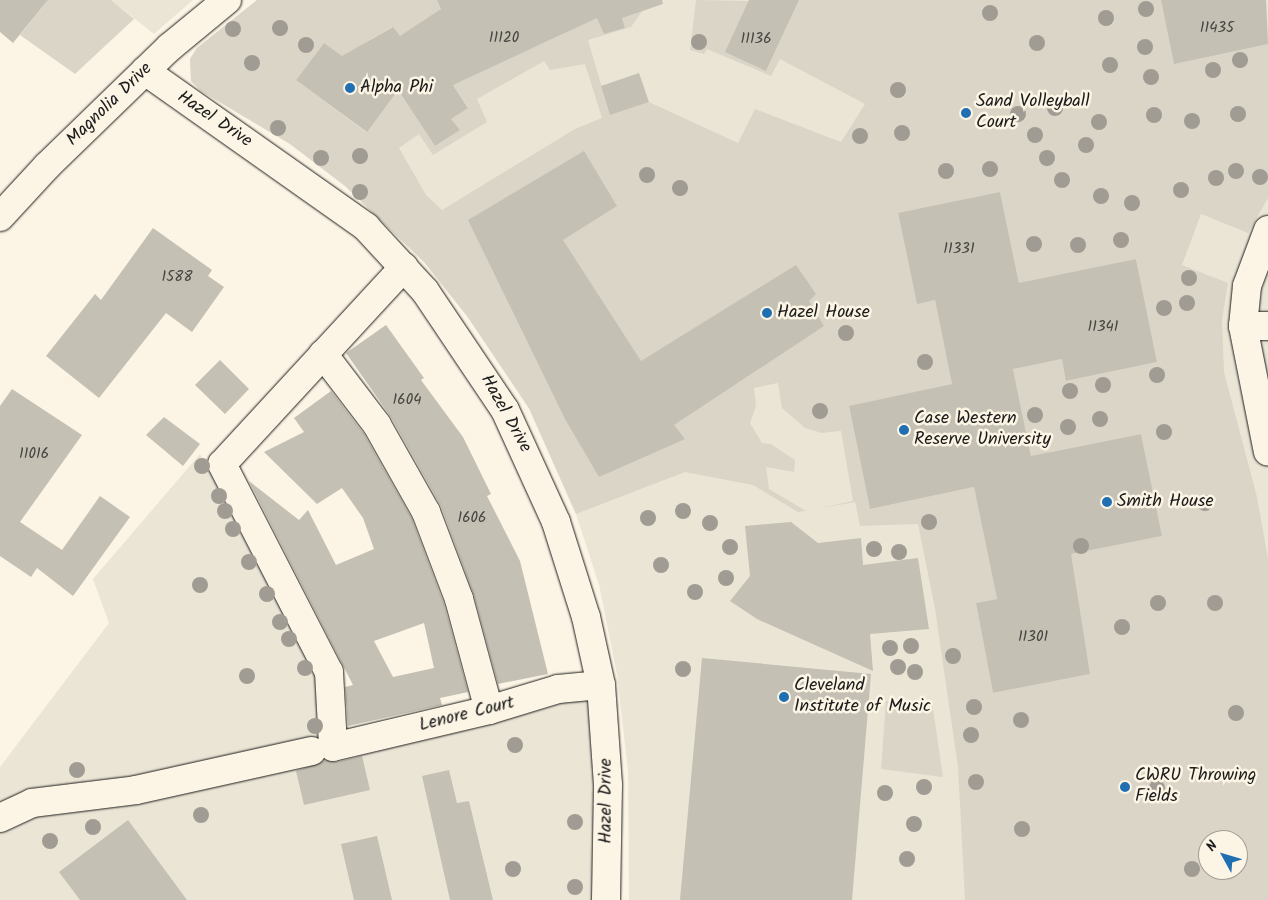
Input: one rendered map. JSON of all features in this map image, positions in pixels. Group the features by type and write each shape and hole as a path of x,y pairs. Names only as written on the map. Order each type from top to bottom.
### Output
{"street":[{"name":"Magnolia Drive","path":"0,217 145,71 227,0"},
{"name":"Hazel Drive","path":"145,71 342,208 404,266 474,359 522,443 567,556 601,685 608,785 606,900"},
{"path":"1268,230 1247,286 1256,326 1268,452"},
{"path":"323,749 329,672 222,464 404,266"},
{"path":"323,354 377,426 426,512 459,599 489,710"},
{"name":"Lenore Court","path":"0,818 7,812 49,800 136,790 489,710 558,689 601,685"},
{"path":"0,828 32,819 49,800"}],"shaded area":[{"path":"48,0 111,0 134,19 75,74 20,35"},
{"path":"111,0 193,0 154,34"},
{"name":"Case Western Reserve University","path":"257,0 1268,0 1268,900 629,900 628,772 617,674 599,585 576,514 529,409 467,316 424,262 345,186 290,144 201,91 191,81 190,59 197,48"},
{"name":"Case Western Reserve University","path":"257,0 441,0 438,2 459,48 472,55 480,72 561,35 592,0 604,34 625,28 622,18 650,0 631,27 588,40 610,115 649,102 738,143 755,109 841,142 865,104 780,59 771,76 707,49 704,54 690,50 696,0 749,1 766,71 799,0 1161,0 1174,63 1268,44 1268,198 1248,233 1201,214 1182,265 1228,283 1222,320 1224,372 1257,497 1268,559 1268,900 965,900 958,767 935,609 918,524 860,526 855,502 817,509 853,501 841,431 822,433 805,428 782,408 778,383 754,388 756,406 750,423 762,443 771,444 795,460 794,472 766,467 769,489 805,511 798,512 753,485 685,472 576,514 529,408 467,316 424,262 345,186 290,144 201,91 191,81 190,59 197,48","holes":["392,27 400,36 414,27 468,107 451,119 459,130 435,146 395,86 366,132 296,80 324,43 349,62 366,42","544,61 550,70 585,64 602,118 575,129 442,210 426,195 399,148 419,134 433,155 487,122 477,99","1000,192 1019,282 1001,308 1111,265 1136,259 1157,362 1067,381 1062,359 1013,369 1035,474 1050,452 1141,434 1162,536 1070,554 1090,674 993,693 976,603 997,599 974,487 870,509 849,407 952,384 935,300 917,303 898,214"]},
{"path":"200,454 315,670 325,735 601,685 606,900 0,900 0,767 109,623 93,579"},
{"path":"886,701 932,702 943,777 881,769"}],"building":[{"path":"0,0 48,0 13,43 0,32"},
{"path":"437,0 662,0 663,4 622,18 625,28 604,34 597,18 453,85 468,108 451,119 460,130 435,146 398,90 367,132 296,80 324,43 342,56 393,27 400,36 441,9"},
{"path":"749,0 799,0 766,71 725,52"},
{"path":"1161,0 1266,0 1268,44 1174,64"},
{"path":"639,73 649,102 610,115 601,86"},
{"name":"Hazel House","path":"584,151 617,206 563,240 641,361 796,265 816,294 809,301 824,326 674,425 685,439 599,477 565,419 468,220"},
{"path":"1000,192 1019,283 1136,259 1157,362 1066,381 1062,359 1013,369 1031,456 1141,434 1162,536 1071,554 1090,674 993,693 976,603 997,599 974,487 870,509 849,406 952,384 935,300 917,304 898,213"},
{"path":"153,228 212,270 208,276 224,287 192,332 166,313 99,398 46,356 95,294 101,300"},
{"path":"386,325 424,378 421,380 463,437 491,494 487,496 520,561 548,674 498,684 474,595 441,506 391,417 346,353"},
{"path":"220,360 249,389 225,414 195,385"},
{"path":"12,389 82,435 20,522 62,550 100,496 130,517 73,596 37,568 31,577 0,556 0,406"},
{"path":"331,391 364,434 412,519 444,604 468,692 440,698 442,705 348,726 345,687 353,685 249,481 299,520 308,510 336,565 374,549 363,518 342,488 317,504 264,452 304,432 294,418","holes":["424,623 434,668 393,677 374,641"]},
{"path":"164,417 200,444 183,466 146,435"},
{"path":"791,522 818,543 861,538 863,565 918,558 929,629 870,634 873,671 757,619 730,601 750,576 745,526"},
{"path":"702,658 871,674 852,900 680,900"},
{"path":"362,756 370,790 304,805 296,771 326,760 337,762"},
{"path":"449,770 457,803 469,801 493,900 450,900 422,776"},
{"path":"128,820 187,900 80,900 59,872"},
{"path":"377,836 392,900 354,900 341,844"}],"place":[{"name":"Alpha Phi","path":"350,88"},
{"name":"Sand Volleyball Court","path":"966,113"},
{"name":"Hazel House","path":"767,313"},
{"name":"Case Western Reserve University","path":"904,430"},
{"name":"Smith House","path":"1107,502"},
{"name":"Cleveland Institute of Music","path":"784,697"},
{"name":"CWRU Throwing Fields","path":"1125,787"}]}
